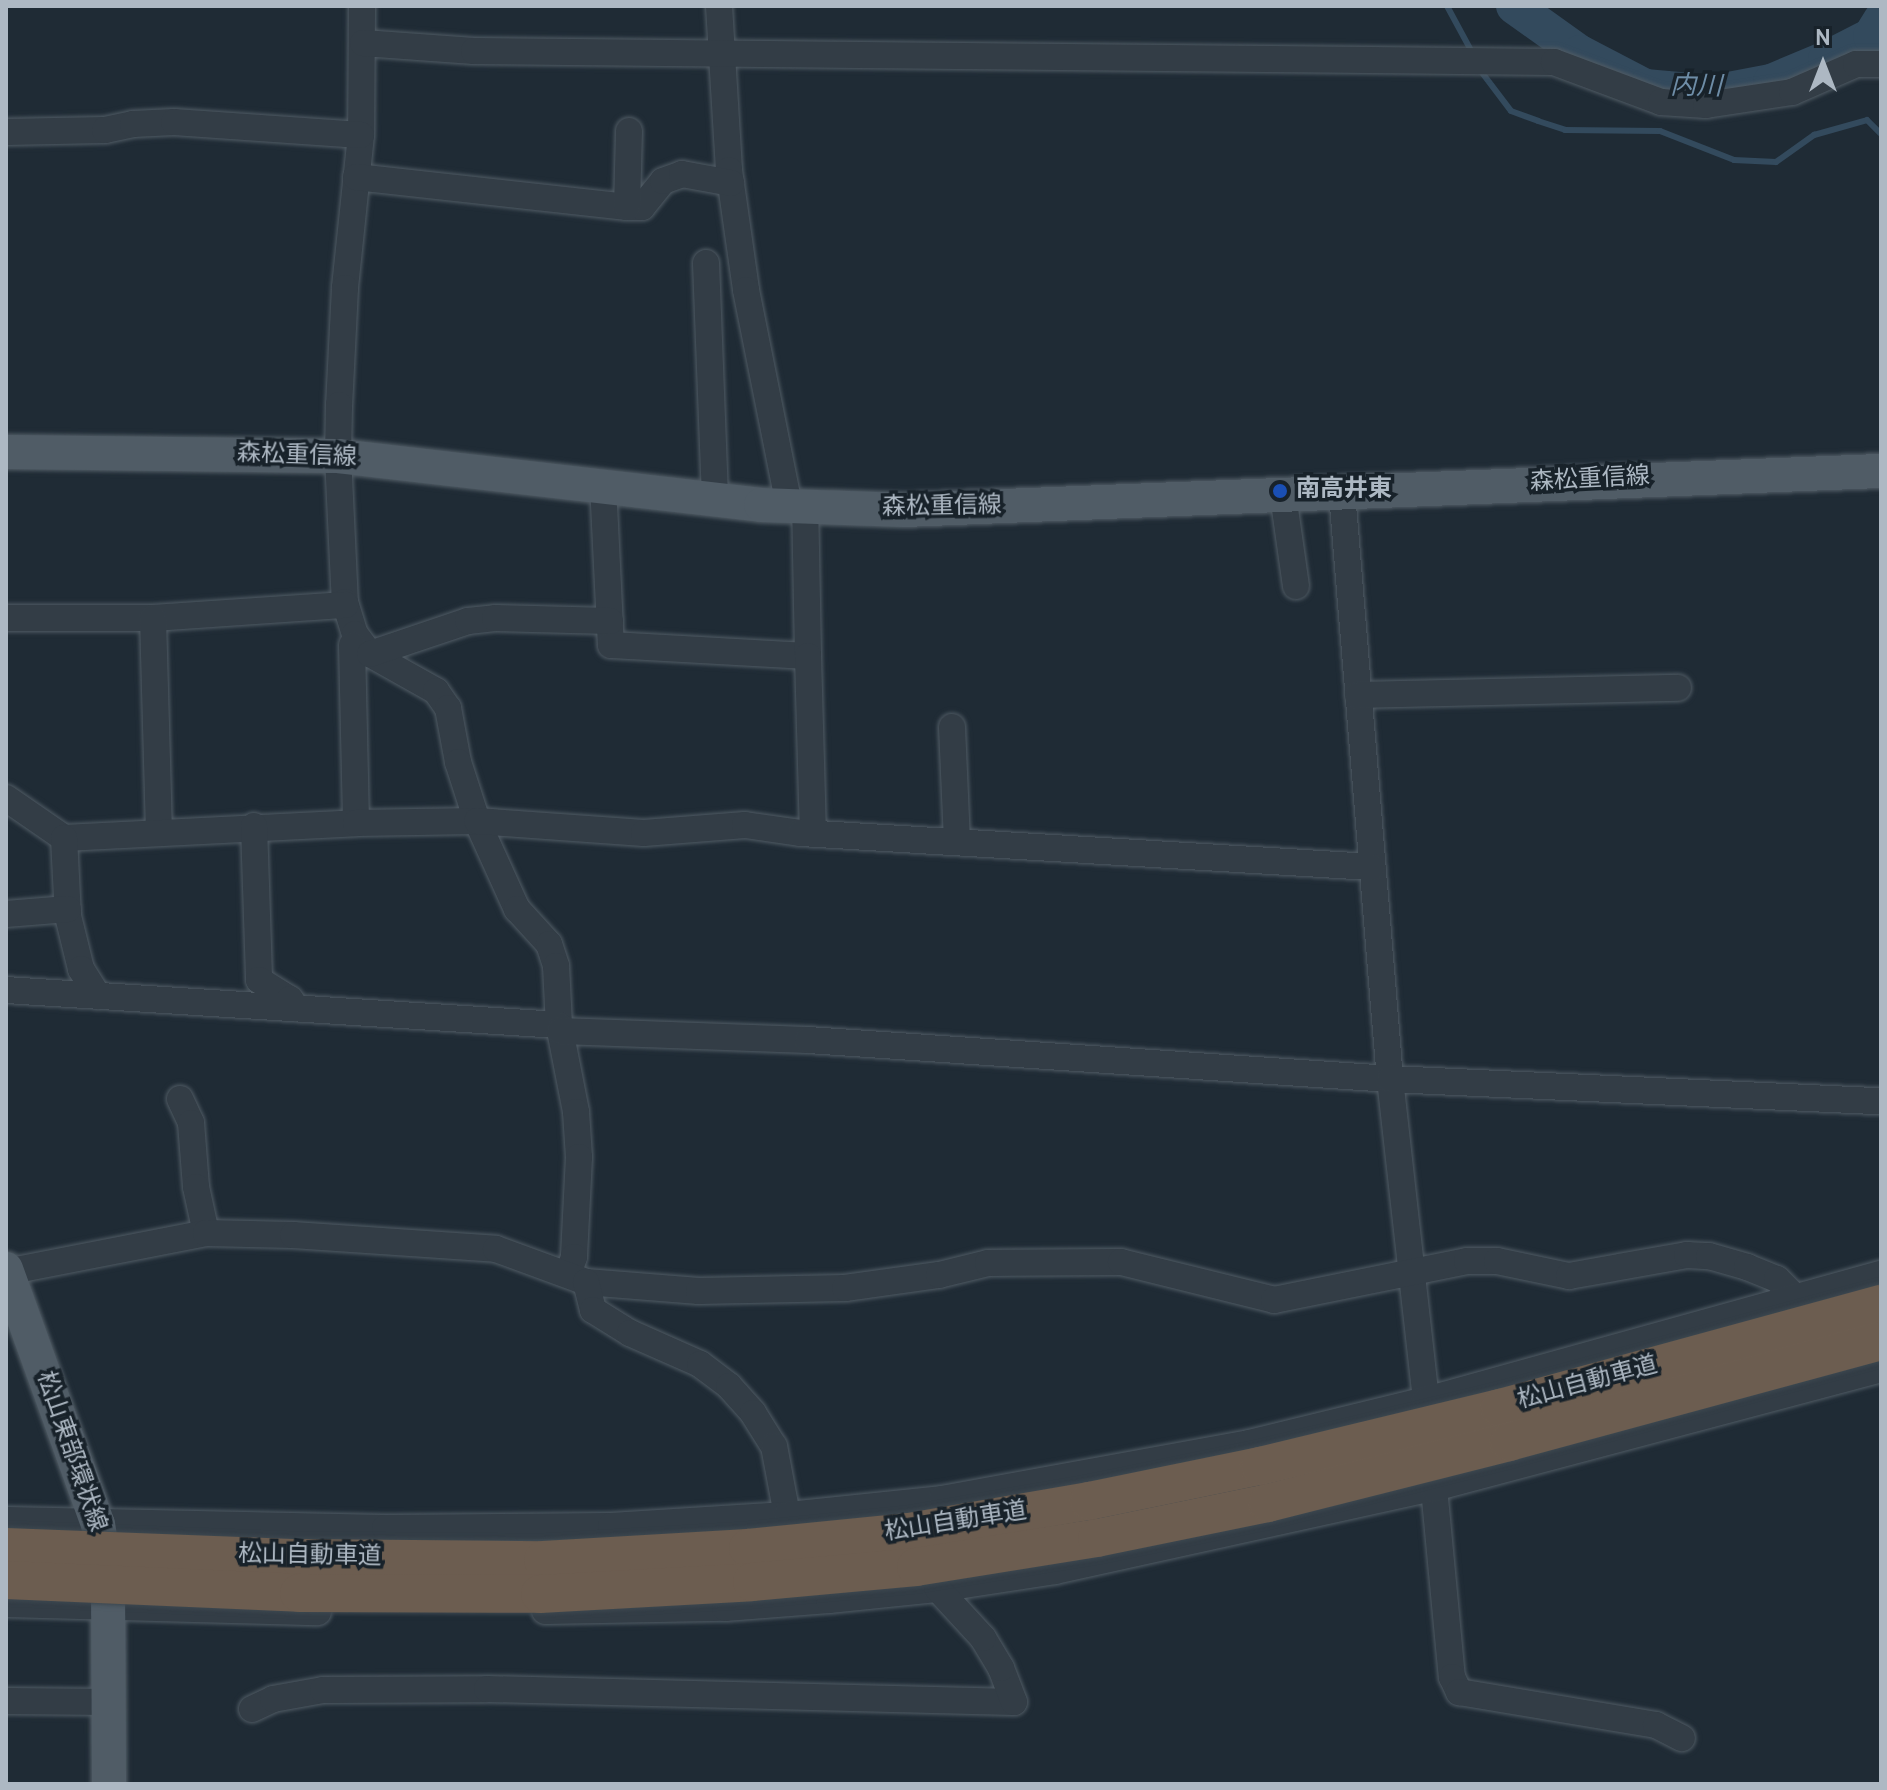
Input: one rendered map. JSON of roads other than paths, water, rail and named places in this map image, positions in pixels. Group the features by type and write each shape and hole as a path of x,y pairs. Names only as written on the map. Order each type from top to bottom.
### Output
{"highway":[{"name":"松山自動車道","path":"6,1547 299,1558 543,1560 748,1548 909,1532 1089,1501 1260,1466 1500,1408 1881,1304"},
{"name":"松山自動車道","path":"6,1580 299,1593 540,1594 752,1582 916,1567 1097,1538 1268,1503 1509,1442 1881,1341"}],"main road":[{"name":"森松重信線","path":"6,452 338,456 715,499 904,510 1881,471"},
{"name":"松山東部環状線","path":"6,1271 98,1524 108,1608 109,1784"}],"street":[{"path":"356,823 353,649 346,605 338,456 345,288 361,135 362,6"},
{"path":"719,6 731,183 759,366 788,491 797,506 808,656 813,833"},
{"path":"363,43 474,51 1554,62 1661,102 1706,105 1792,92 1856,64 1881,64"},
{"path":"6,132 105,130 133,124 174,122 361,135"},
{"path":"627,207 629,131"},
{"path":"356,177 627,207 642,207 663,181 682,174 731,183"},
{"path":"706,263 715,499"},
{"path":"603,484 611,645 808,656"},
{"path":"1342,493 1390,1079 1426,1400"},
{"path":"1283,495 1296,586"},
{"path":"6,618 153,618 346,605"},
{"path":"153,618 159,832"},
{"path":"353,649 468,621 495,618 610,621"},
{"path":"353,649 436,691 448,708 458,762 477,821 517,909 549,944 556,966 560,1028 576,1112 579,1157 574,1257 577,1278 593,1310 630,1333 700,1364 729,1386 753,1413 774,1446 787,1515"},
{"path":"1358,695 1678,688"},
{"path":"952,727 957,842"},
{"path":"6,798 64,838 356,823 477,821 644,833 745,825 813,833 1372,867"},
{"path":"254,826 259,980 290,999 296,1008"},
{"path":"64,838 68,909 81,969 98,996"},
{"path":"6,914 68,909"},
{"path":"6,990 1390,1079 1881,1101"},
{"path":"180,1099 191,1123 196,1187 206,1233"},
{"path":"6,1271 206,1233 293,1235 496,1249 577,1278 613,1286 762,1292 845,1288 939,1275 988,1263 1121,1262 1274,1300 1431,1266 1497,1261 1569,1276 1687,1255 1709,1256 1777,1279 1796,1298"},
{"path":"6,1520 98,1524 611,1526 787,1515 957,1496 1249,1443 1426,1400 1881,1274"},
{"path":"6,1604 108,1608 523,1612 725,1608 938,1589 1142,1554 1434,1488 1881,1369"},
{"path":"1434,1488 1452,1677 1459,1692 1656,1725 1682,1738"},
{"path":"252,1709 273,1699 323,1690 487,1689 1014,1702 1001,1668 983,1638 938,1589"},
{"path":"6,1701 110,1711"}],"waterway":[{"path":"1447,6 1473,54"},
{"name":"内川","path":"1514,6 1580,53 1645,87 1713,93 1771,82 1826,59 1871,36 1881,20"},
{"path":"1480,70 1511,111 1538,121 1565,130 1660,131 1734,160 1776,162 1814,135 1867,120 1881,134"}],"place":[{"name":"南高井東","path":"1280,491"}]}
